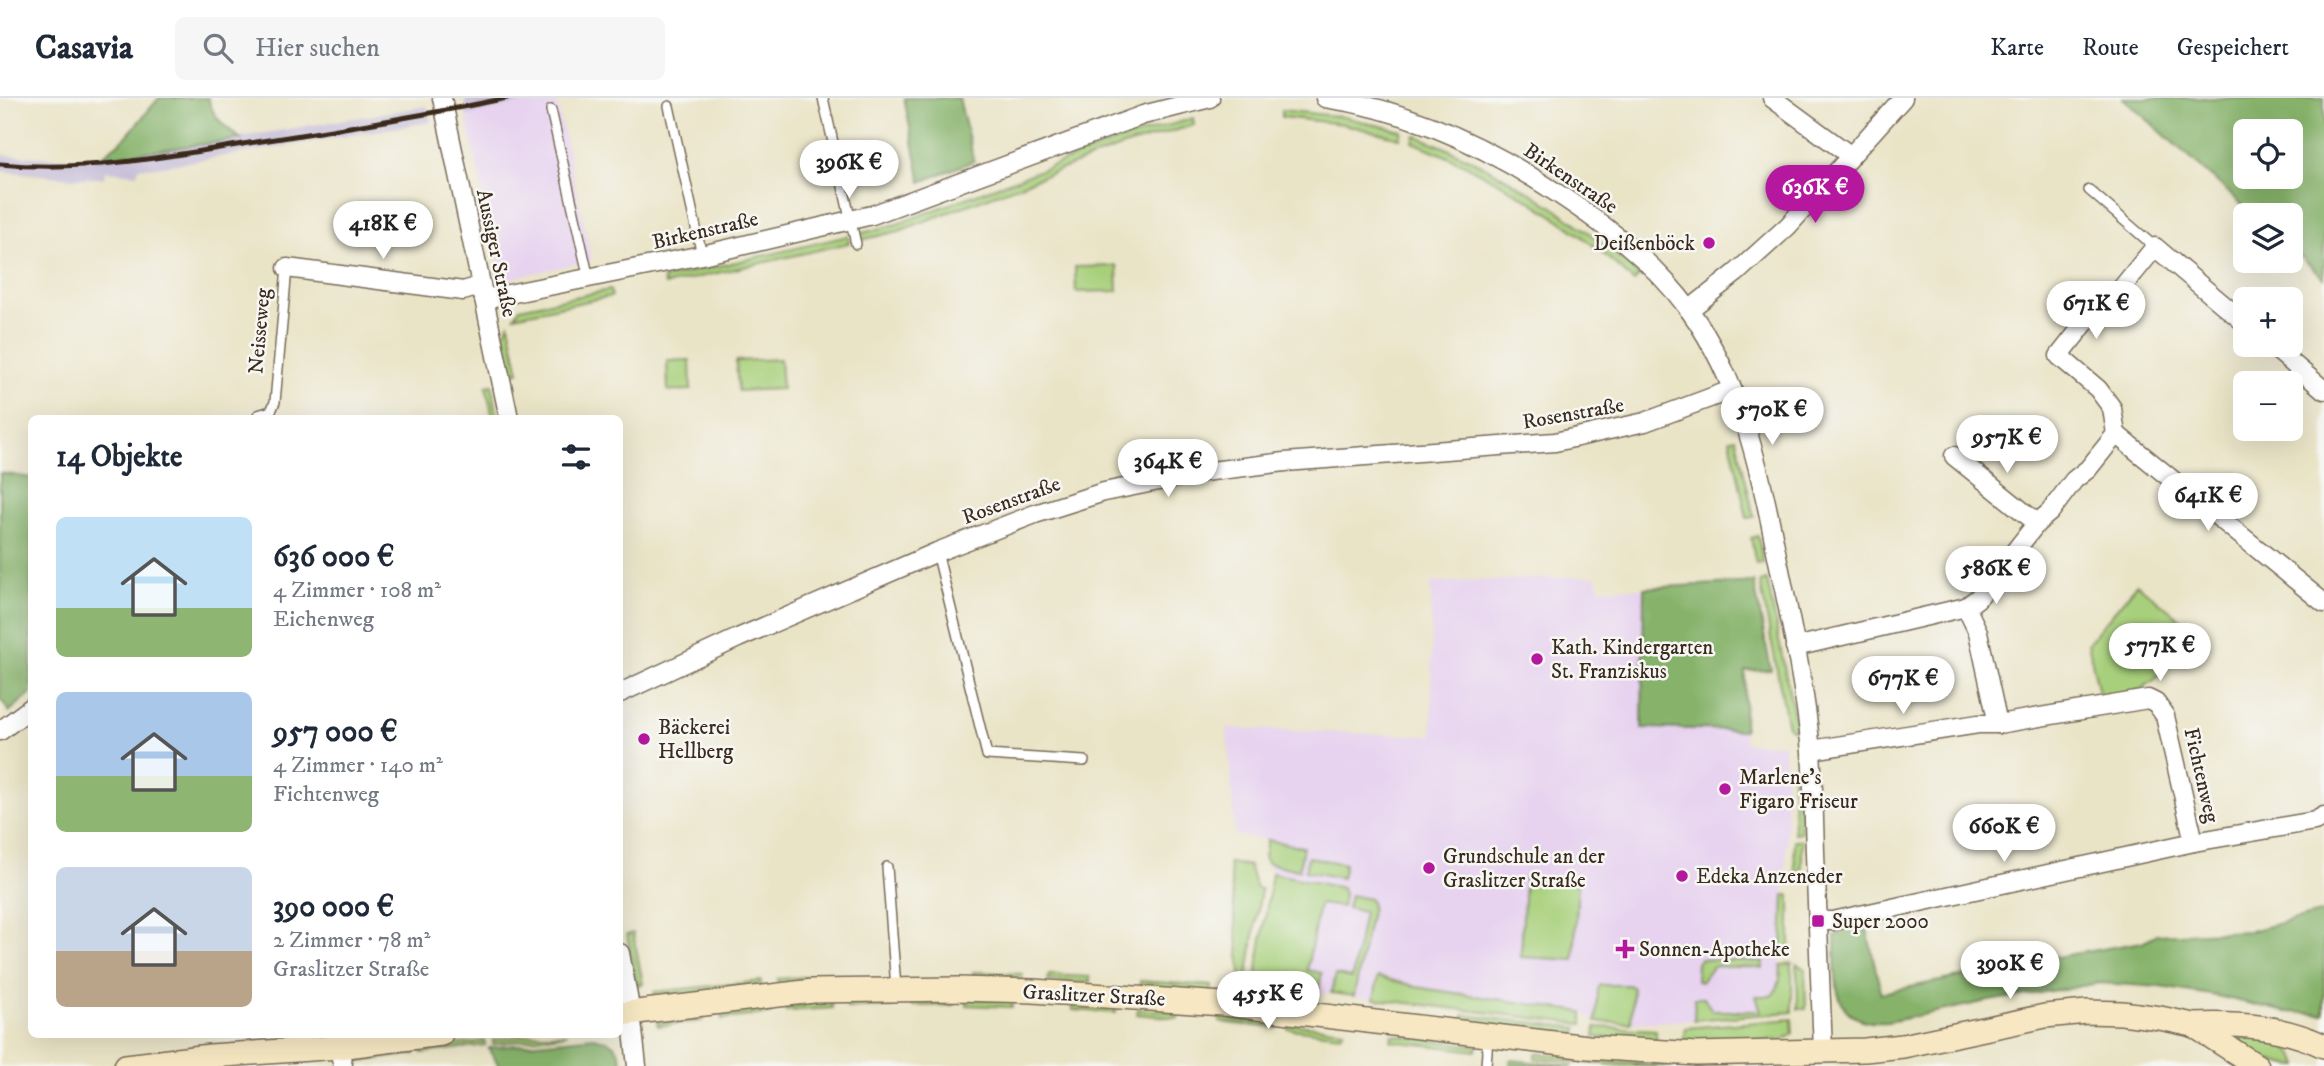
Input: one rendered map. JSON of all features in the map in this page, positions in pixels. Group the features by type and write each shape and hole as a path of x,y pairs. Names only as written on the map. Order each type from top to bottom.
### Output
{"street":[{"name":"Aussiger Straße","path":"442,98 508,415"},
{"name":"Birkenstraße","path":"482,293 589,279 892,209 1143,115 1210,98"},
{"name":"Birkenstraße","path":"1325,98 1373,106 1413,118 1510,164 1565,199 1624,242 1661,278 1689,310 1715,352 1756,459 1795,647 1811,750 1823,1051"},
{"path":"1772,98 1851,156"},
{"path":"1689,310 1736,273 1788,226 1903,98"},
{"path":"2233,313 2155,247 2116,295 2099,305 2059,356 2098,388 2112,408 2116,434 2324,603"},
{"name":"Neisseweg","path":"287,268 482,293"},
{"path":"2285,357 2324,390"},
{"name":"Rosenstraße","path":"623,692 727,643 937,552 1067,503 1209,471 1285,462 1555,442 1645,422 1731,390"},
{"path":"1795,647 1966,607 1978,598 2037,523 2050,512 2074,480 2088,469 2116,434"},
{"path":"1954,456 2037,523"},
{"path":"1811,750 1979,724 1998,724 1978,632 1966,607"},
{"name":"Fichtenweg","path":"1998,724 2148,699 2156,703 2165,716 2194,842 2315,821 2324,816"},
{"path":"0,731 28,710"},
{"path":"1818,921 1833,921 2194,842"},
{"path":"623,989 625,1013 637,1066"},
{"name":"Graslitzer Straße","path":"625,1013 813,991 1033,991 1154,998 1281,1010 1696,1060 1903,1046 2045,1016 2087,1012 2160,1018 2193,1025 2234,1023 2278,1030 2324,1046"},
{"name":"Graslitzer Straße","path":"2193,1025 2217,1038 2239,1060 2257,1066"},
{"path":"125,1066 210,1056 339,1049 414,1038"}],"lane":[{"path":"823,98 856,244"},
{"path":"669,106 702,255"},
{"path":"551,110 589,279"},
{"path":"2089,190 2155,247"},
{"name":"Neisseweg","path":"258,415 271,411 275,402 287,268"},
{"path":"937,552 987,755 1084,761"},
{"path":"887,867 896,990"},
{"path":"1486,1066 1488,1035"}],"shaded area":[{"path":"465,98 543,98 466,116"},
{"path":"543,98 556,98 592,260 503,280 466,116"},
{"path":"427,106 431,122 151,168 139,167 137,174 105,171 104,178 72,178 0,171 0,155 72,159 127,156"},
{"path":"1597,576 1599,589 1644,588 1642,728 1744,730 1745,743 1783,744 1787,838 1780,983 1762,1011 1713,1011 1704,998 1696,998 1694,1020 1631,1023 1633,988 1598,989 1596,1022 1583,1012 1428,989 1378,978 1374,999 1255,985 1272,873 1264,857 1267,840 1235,835 1227,728 1432,736 1431,583"}],"green space":[{"path":"159,98 208,98 216,117 241,139 100,158 126,137"},
{"path":"904,98 959,98 974,161 921,182"},
{"path":"2123,98 2324,98 2324,278 2303,259 2303,203 2241,203"},
{"path":"1282,110 1344,117 1402,131 1400,138 1343,124 1282,117"},
{"path":"1193,118 1194,125 1120,147 899,231 861,240 859,234 897,224 1118,141"},
{"path":"1415,135 1475,162 1534,195 1589,233 1639,276 1634,282 1558,219 1502,184 1413,142"},
{"path":"848,236 849,243 665,285 663,279"},
{"path":"1117,266 1118,291 1076,292 1075,267"},
{"path":"610,290 612,296 515,316 520,308"},
{"path":"509,324 519,372 513,373 504,332"},
{"path":"780,359 782,389 738,391 736,361"},
{"path":"690,360 691,390 668,391 667,361"},
{"path":"492,385 497,415 492,415 486,386"},
{"path":"1736,438 1754,517 1747,518 1730,439"},
{"path":"0,473 28,477 28,696 9,712 0,698"},
{"path":"1758,536 1763,563 1756,564 1751,538"},
{"path":"1767,580 1796,726 1794,730 1788,727 1760,582"},
{"path":"1754,582 1771,670 1745,671 1744,730 1642,728 1644,588"},
{"path":"2137,584 2196,632 2153,681 2138,691 2100,698 2088,643"},
{"path":"1793,775 1800,775 1801,832 1794,833"},
{"path":"1267,840 1303,847 1299,870 1267,863 1264,857"},
{"path":"1794,840 1802,840 1802,869 1795,871"},
{"path":"1308,857 1345,864 1342,878 1305,871"},
{"path":"1229,863 1249,866 1256,888 1261,889 1247,980 1242,982"},
{"path":"1272,873 1342,888 1342,907 1319,904 1307,970 1322,973 1318,992 1255,985"},
{"path":"1525,878 1578,881 1574,960 1521,957"},
{"path":"1350,895 1370,899 1372,906 1354,996 1331,993 1336,975 1352,978 1364,912 1347,908"},
{"path":"1784,895 1790,895 1790,948 1782,948"},
{"path":"2324,912 2324,1014 2286,1012 2217,996 2161,987 2100,983 1988,1001 1888,1022 1869,1022 1855,1017 1846,1009 1837,985 1835,937 1843,930 1866,925 1881,993 2142,942 2156,935 2250,931"},
{"path":"633,933 643,984 637,985 627,935"},
{"path":"1700,959 1763,962 1763,968 1713,966 1701,982 1696,981 1697,963"},
{"path":"1792,963 1792,1012 1694,1020 1695,998 1704,998 1713,1011 1761,1011 1756,996 1771,996 1778,986 1781,965"},
{"path":"1797,964 1805,969 1806,1009 1798,1009"},
{"path":"973,972 1022,974 1022,980 973,978"},
{"path":"836,975 836,980 778,984 777,979"},
{"path":"1049,975 1090,977 1090,982 1048,981"},
{"path":"1378,977 1428,989 1583,1012 1583,1024 1374,999"},
{"path":"761,981 761,986 655,997 654,992"},
{"path":"1140,981 1212,986 1211,993 1140,986"},
{"path":"1601,985 1629,985 1633,988 1631,1023 1596,1022 1598,989"},
{"path":"1237,989 1314,999 1310,1004 1236,995"},
{"path":"967,999 1013,1001 1012,1007 967,1005"},
{"path":"953,1000 954,1005 911,1006 911,1001"},
{"path":"893,1001 893,1007 847,1008 847,1002"},
{"path":"831,1002 832,1008 786,1011 785,1006"},
{"path":"1073,1004 1116,1007 1116,1013 1073,1010"},
{"path":"771,1008 771,1013 722,1019 722,1014"},
{"path":"1138,1009 1178,1012 1178,1018 1137,1014"},
{"path":"1463,1015 1578,1028 1577,1034 1463,1021"},
{"path":"1220,1016 1276,1022 1276,1028 1220,1022"},
{"path":"701,1017 702,1021 658,1026 657,1022"},
{"path":"1792,1019 1793,1034 1783,1040 1683,1041 1685,1028"},
{"path":"1289,1024 1344,1030 1341,1035 1288,1029"},
{"path":"1596,1027 1656,1030 1656,1041 1595,1037"},
{"path":"2225,1034 2279,1045 2295,1057 2299,1066 2269,1060"},
{"path":"1392,1035 1477,1046 1476,1051 1391,1041"},
{"path":"507,1038 537,1038 493,1044 493,1040"},
{"path":"597,1038 618,1049 622,1066 499,1066 489,1048"},
{"path":"485,1041 485,1045 422,1053 421,1049"},
{"path":"414,1050 415,1054 355,1062 355,1058"},
{"path":"1536,1053 1677,1066 1625,1066 1535,1058"},
{"path":"1510,1060 1574,1066 1510,1066"}],"railway":[{"path":"0,164 94,165 156,158 507,98"}],"place":[{"name":"Deißenböck","path":"1709,243"},
{"name":"Kath. Kindergarten St. Franziskus","path":"1537,659"},
{"name":"Bäckerei Hellberg","path":"644,739"},
{"name":"Marlene's Figaro Friseur","path":"1725,789"},
{"name":"Grundschule an der Graslitzer Straße","path":"1429,868"},
{"name":"Edeka Anzeneder","path":"1682,876"},
{"name":"Super 2000","path":"1818,921"},
{"name":"Sonnen-Apotheke","path":"1625,949"}]}
